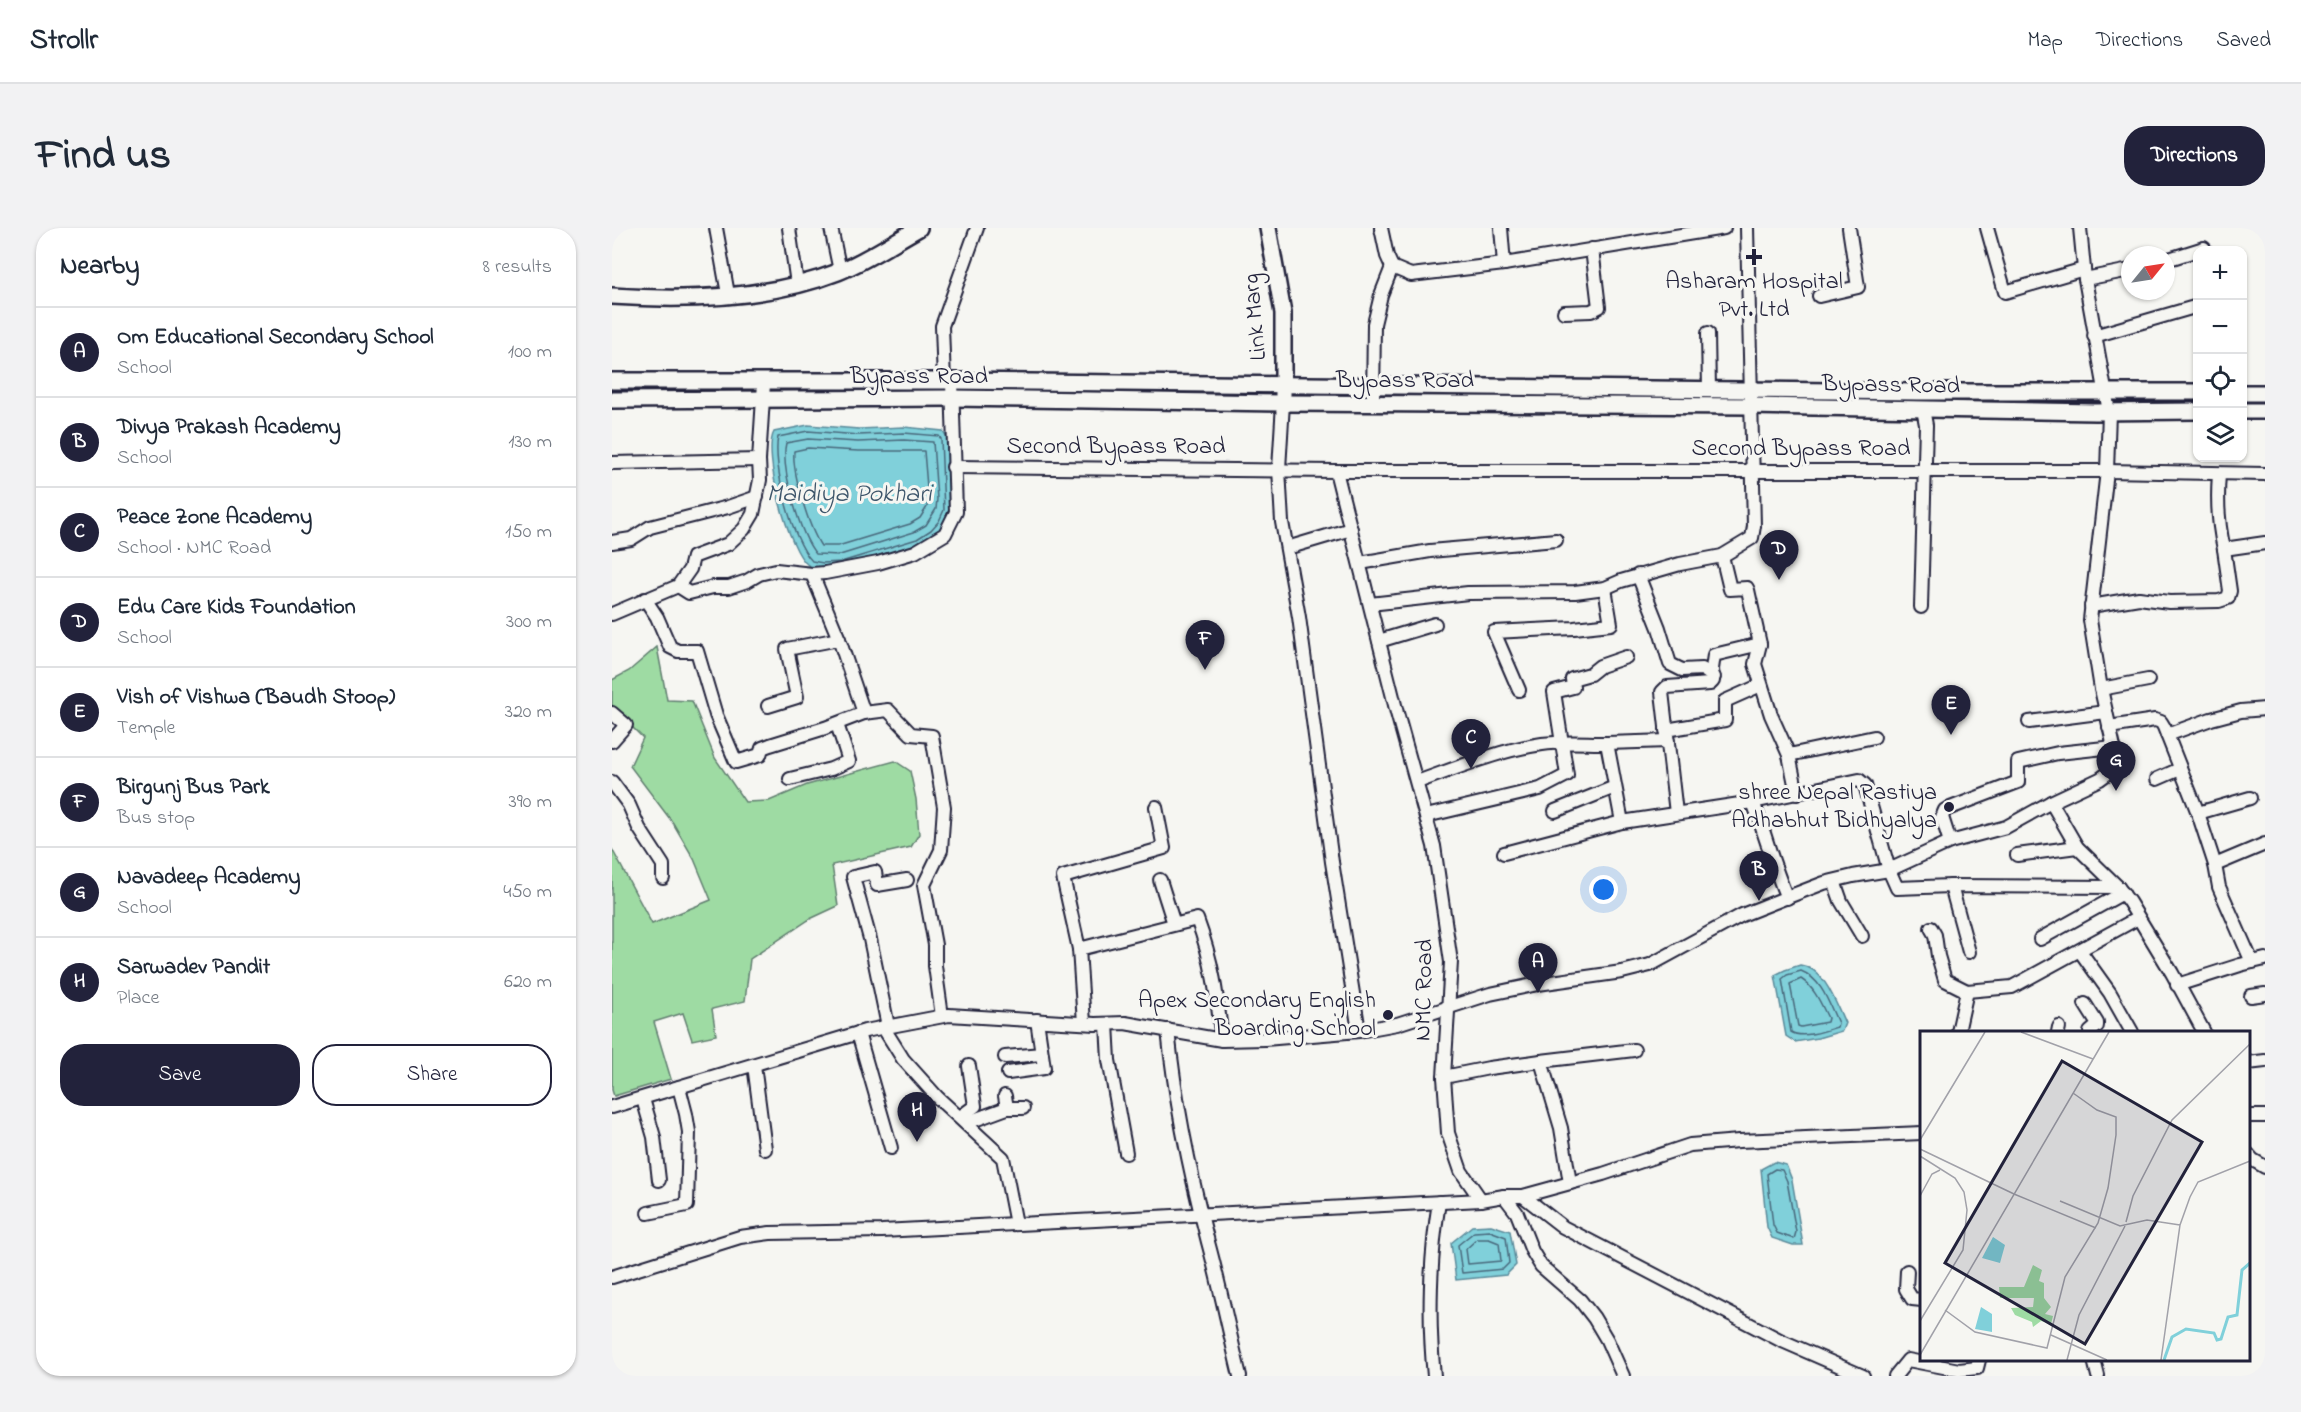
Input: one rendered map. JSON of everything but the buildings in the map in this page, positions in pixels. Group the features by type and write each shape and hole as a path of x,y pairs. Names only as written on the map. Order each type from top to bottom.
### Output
{"main road":[{"path":"612,296 661,300 696,299 797,284 840,271 919,228"},
{"name":"Link Marg","path":"1268,228 1283,313 1283,403"},
{"name":"Bypass Road","path":"612,381 948,381 1282,386 1373,395 1751,398 2193,392"},
{"path":"637,401 639,381"},
{"name":"Bypass Road","path":"612,400 764,401 951,398 1283,403 1373,395 1709,390 1751,398 1923,409 2193,411"},
{"path":"2247,393 2265,393"},
{"path":"2247,411 2265,411"}],"street":[{"path":"716,228 728,294"},
{"path":"789,228 797,284"},
{"path":"831,228 840,271"},
{"path":"678,585 689,593 729,586 776,570 812,574 845,570 915,552 945,534 956,512 951,398 942,327 976,228"},
{"path":"1381,228 1387,256 1392,267 1411,275 1504,264 1724,228"},
{"path":"1501,228 1504,264"},
{"path":"1370,604 1467,593 1575,592 1605,588 1638,575 1722,556 1752,538 1754,526 1747,228"},
{"path":"1819,296 1858,287 1849,228"},
{"path":"1987,228 2005,292 2084,274 2121,271"},
{"path":"612,1107 858,1034 942,1016 1125,1023 1222,1040 1265,1039 1359,1031 1397,1024 1490,994 1623,972 1650,965 1742,915 1834,881 1889,870 1950,842 2006,827 2050,802 2100,779 2111,771 2115,762 2114,747 2091,637 2091,606 2108,471 2109,412 2084,274 2080,228"},
{"path":"1564,312 1592,311 1599,307 1592,249"},
{"path":"2175,257 2193,251"},
{"path":"1373,395 1374,324 1381,295 1392,267"},
{"path":"2094,336 2193,307"},
{"path":"1708,333 1709,390"},
{"path":"612,614 678,585 690,569 693,557 728,544 744,529 753,514 760,480 759,460 764,382"},
{"path":"1283,403 1279,469 1282,522 1359,1031"},
{"path":"1921,606 1926,425 1923,409"},
{"path":"612,463 759,460"},
{"name":"Second Bypass Road","path":"953,467 1336,471 1925,470 2265,474"},
{"name":"NMC Road","path":"1336,471 1397,713 1434,846 1451,962 1444,1077 1448,1133 1461,1171 1481,1200"},
{"path":"2091,606 2139,598 2169,602 2219,601 2228,598 2230,591 2220,533 2217,495 2219,474"},
{"path":"612,542 631,539 650,527 757,497"},
{"path":"1287,548 1351,529"},
{"path":"1360,563 1430,551 1509,546 1556,540"},
{"path":"2224,549 2265,543"},
{"path":"1722,556 1730,589 1747,588 1748,590 1760,644 1755,664 1789,755 1797,794"},
{"path":"812,574 839,639 864,713"},
{"path":"1638,575 1659,628 1670,664 1682,670 1702,669 1714,677"},
{"path":"1519,690 1494,632 1611,624 1605,588"},
{"path":"645,598 657,617 670,647 678,651 697,651 716,715 736,762 760,754 762,748 864,713 888,710 911,734 932,736 944,807 941,850 924,885 935,945 935,966 942,1016"},
{"path":"1379,641 1435,624"},
{"path":"768,706 797,697 787,649 839,639"},
{"path":"1676,813 1662,695 1664,689 1710,684 1714,677 1712,669 1714,655 1760,644"},
{"path":"1426,816 1540,789 1567,775 1554,692 1573,687 1572,679 1590,674 1600,666 1626,657"},
{"path":"2101,689 2148,681"},
{"path":"1417,782 1540,744 1607,743 1667,735 1725,720 1725,701 1761,685"},
{"path":"2167,735 2241,711 2265,709"},
{"path":"2029,722 2106,712"},
{"path":"612,713 626,725 612,741"},
{"path":"2109,727 2155,720 2161,722 2198,813 2215,865 2219,887 2252,962"},
{"path":"790,779 831,769 849,761 837,724"},
{"path":"1789,755 1875,737"},
{"path":"1607,743 1622,822"},
{"path":"1950,842 1942,817 1945,810 2018,782 2018,762 2058,753 2114,747"},
{"path":"2157,779 2180,769"},
{"path":"1504,853 1622,822 1753,802 1851,781 1861,781 1865,785 1889,870 1897,888 1951,886 2120,890"},
{"path":"612,782 629,806 639,828 663,865 663,878"},
{"path":"1555,811 1615,787"},
{"path":"2198,813 2250,798"},
{"path":"1753,802 1770,846 1776,873 1787,898"},
{"path":"2050,802 2077,847 2120,890 2203,1031"},
{"path":"1084,1023 1079,949 1063,877 1164,848 1156,807"},
{"path":"2215,865 2265,844"},
{"path":"2017,855 2077,847"},
{"path":"907,880 877,885 875,872 853,877 870,939 885,1027 903,1059 1003,1158 1016,1224"},
{"path":"1160,880 1174,924"},
{"path":"1834,881 1841,901 1862,936"},
{"path":"1951,886 1969,952"},
{"path":"2040,939 2120,890"},
{"path":"1931,928 1935,935 1945,980 1967,991 2013,987 2138,918"},
{"path":"1079,949 1197,919 1209,953 1216,983 1222,1040"},
{"path":"2080,951 2110,993 2131,1031"},
{"path":"2177,985 2265,959"},
{"path":"1958,1031 1967,991"},
{"path":"2251,996 2265,994"},
{"path":"2085,1004 2097,1023 2092,1031"},
{"path":"1008,1073 1044,1068 1037,1020"},
{"path":"1107,1024 1109,1060 1126,1153"},
{"path":"1168,1030 1173,1077 1200,1215 1240,1376"},
{"path":"858,1034 891,1148"},
{"path":"1444,1077 1540,1061 1634,1050"},
{"path":"1005,1057 1042,1054"},
{"path":"1540,1061 1561,1128 1570,1183"},
{"path":"2250,1063 2265,1061"},
{"path":"754,1065 765,1149"},
{"path":"963,1120 975,1106 969,1066"},
{"path":"648,1213 687,1205 688,1132 679,1087"},
{"path":"643,1098 654,1137 659,1180"},
{"path":"963,1120 1006,1102 1023,1108"},
{"path":"612,1277 740,1237 770,1233 882,1231 1481,1200 1504,1196 1523,1196 1690,1145 1920,1133"},
{"path":"2250,1156 2265,1167"},
{"path":"1504,1196 1517,1213 1532,1251 1541,1266 1580,1300 1594,1318 1623,1376"},
{"path":"1523,1196 1563,1227 1780,1340 1863,1376"},
{"path":"1434,1376 1432,1356 1433,1243 1439,1202"},
{"path":"1907,1271 1906,1289 1912,1299 1920,1300"},
{"path":"1895,1376 1908,1360 1959,1370 1977,1368 1978,1361"},
{"path":"2094,1361 2098,1376"}],"green space":[{"path":"657,647 667,700 692,701 715,758 745,802 769,801 807,785 895,761 910,771 916,799 919,834 911,847 832,865 838,906 810,919 750,959 745,1001 712,1009 716,1035 692,1040 683,1013 654,1022 671,1079 614,1096 612,1090 612,849 652,924 711,900 694,859 673,823 630,766 643,738 612,707 612,680 629,671"}],"water":[{"name":"Maidiya Pokhari","path":"808,425 859,429 904,427 943,431 947,437 951,503 941,529 922,543 882,558 830,568 808,565 793,542 779,502 774,480 771,443 774,432"},
{"path":"1800,965 1809,968 1823,980 1845,1023 1842,1031 1795,1042 1786,1036 1775,975"},
{"path":"1774,1162 1786,1165 1792,1180 1803,1245 1793,1245 1772,1238 1767,1227 1761,1169"},
{"path":"1491,1225 1510,1231 1516,1265 1506,1275 1456,1280 1451,1243 1472,1226"}],"place":[{"name":"Asharam Hospital Pvt. Ltd","path":"1754,257"},
{"name":"Edu Care Kids Foundation","path":"1779,580"},
{"name":"Birgunj Bus Park","path":"1205,670"},
{"name":"Vish of Vishwa (Baudh Stoop)","path":"1951,735"},
{"name":"Peace Zone Academy","path":"1471,769"},
{"name":"Navadeep Academy","path":"2116,791"},
{"name":"shree Nepal Rastiya Adhabhut Bidhyalya","path":"1949,807"},
{"name":"Divya Prakash Academy","path":"1759,901"},
{"name":"Om Educational Secondary School","path":"1538,993"},
{"name":"Apex Secondary English Boarding School","path":"1388,1015"},
{"name":"Sarwadev Pandit","path":"917,1142"}]}
